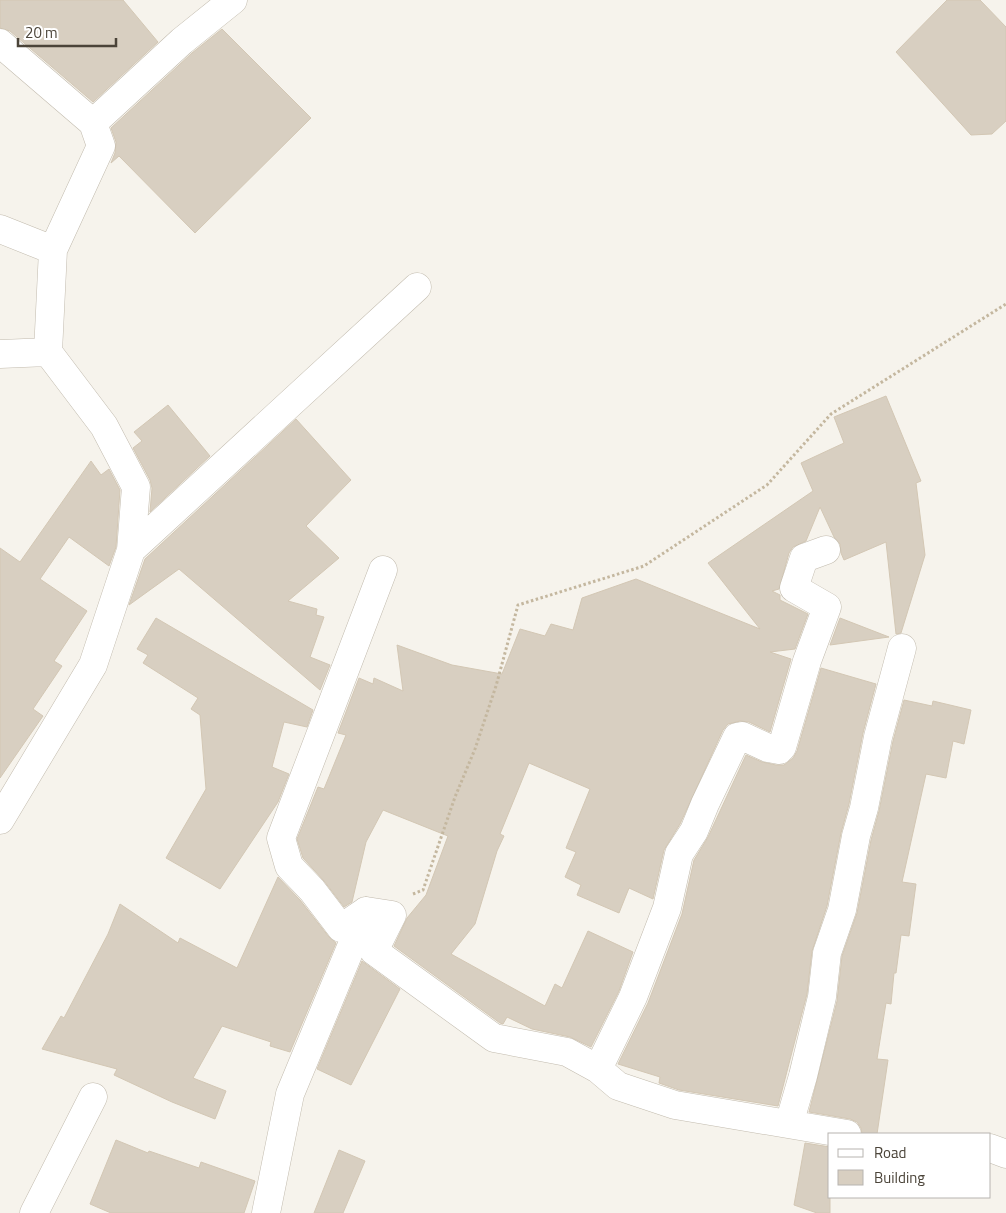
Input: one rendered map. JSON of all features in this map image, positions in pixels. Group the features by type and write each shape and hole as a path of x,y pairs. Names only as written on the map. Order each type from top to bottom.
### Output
{"street":[{"path":"93,123 182,41 232,0"},
{"path":"0,43 93,123 101,146 53,250 48,352 104,426 136,487 131,550 93,665 0,820"},
{"path":"0,229 53,250"},
{"path":"131,550 417,287"},
{"path":"0,354 48,352"},
{"path":"598,1069 633,997 666,908 679,854 694,831 737,737 742,736 768,748 778,750 782,747 807,660 827,607 794,588 804,558 826,550"},
{"path":"383,570 281,838 289,866 312,890 341,928 366,911 392,915 374,951 494,1038 566,1052 598,1069 618,1086 675,1105 841,1133"},
{"path":"788,1124 822,997 827,953 842,910 878,737 902,648"},
{"path":"266,1213 290,1094 366,911"},
{"path":"34,1213 93,1097"},
{"path":"991,1148 1006,1154"}],"path":[{"path":"366,911 423,890 455,797 475,749 496,686 518,605 644,566 767,485 831,414 1006,304"}],"building":[{"path":"0,0 123,0 158,42 93,102 10,31 0,28"},
{"path":"947,0 980,0 1006,27 1006,121 992,134 971,135 896,52"},
{"path":"222,29 311,118 195,233 119,156 111,163 115,153 116,142 111,128 192,53"},
{"path":"886,396 921,481 916,483 925,555 901,633 896,634 886,542 844,560 840,544 834,537 820,507 806,541 793,547 789,553 779,589 772,591 780,595 780,600 808,614 795,649 770,652 791,659 770,732 749,722 740,721 728,724 723,730 680,824 664,850 653,899 629,888 619,913 577,895 581,885 565,877 576,852 566,848 590,789 529,763 500,834 504,836 497,851 475,924 451,954 545,1006 555,984 562,988 588,931 633,952 619,991 591,1047 570,1037 532,1029 507,1017 503,1024 500,1023 394,946 407,918 426,895 448,836 383,810 366,842 352,902 344,907 303,858 297,839 318,787 324,789 346,735 338,733 359,678 373,684 374,678 403,691 397,645 452,665 502,674 520,629 545,636 551,624 573,630 582,598 636,579 760,629 708,563 813,491 801,463 844,443 834,417"},
{"path":"168,405 210,456 150,512 152,488 150,480 133,448 142,441 134,432"},
{"path":"296,419 351,480 306,526 339,558 288,601 317,609 316,615 324,617 310,657 330,665 320,690 179,569 129,605 145,559"},
{"path":"91,461 101,475 109,469 120,490 116,547 109,566 69,537 40,579 87,611 54,661 62,666 33,709 43,716 0,778 0,548 20,562"},
{"path":"156,618 313,710 307,727 284,722 272,767 289,774 278,802 220,889 166,858 206,789 200,715 191,709 198,698 143,663 148,655 137,649"},
{"path":"840,618 889,637 830,645"},
{"path":"821,668 876,684 863,733 827,906 812,951 807,994 778,1106 679,1090 659,1083 660,1077 618,1064 648,1003 682,914 694,860 708,837 746,755 762,762 776,765 784,765 793,758 797,751"},
{"path":"904,700 932,706 933,701 971,710 964,744 953,741 946,778 926,774 902,882 916,884 909,936 901,935 891,1004 886,1003 877,1059 888,1060 877,1133 862,1133 857,1122 850,1119 809,1112 837,1001 842,956 857,913 893,741"},
{"path":"278,877 336,943 290,1052 270,1046 271,1042 222,1026 193,1078 226,1091 215,1119 172,1102 114,1075 117,1069 42,1049 61,1016 64,1018 108,934 120,904 178,943 180,938 237,968"},
{"path":"362,961 400,989 351,1085 317,1069"},
{"path":"116,1140 148,1153 149,1151 199,1168 201,1162 255,1181 244,1213 111,1213 90,1204"},
{"path":"805,1143 828,1147 828,1198 830,1198 830,1213 817,1213 794,1205"},
{"path":"339,1150 365,1161 343,1213 314,1213"}]}
